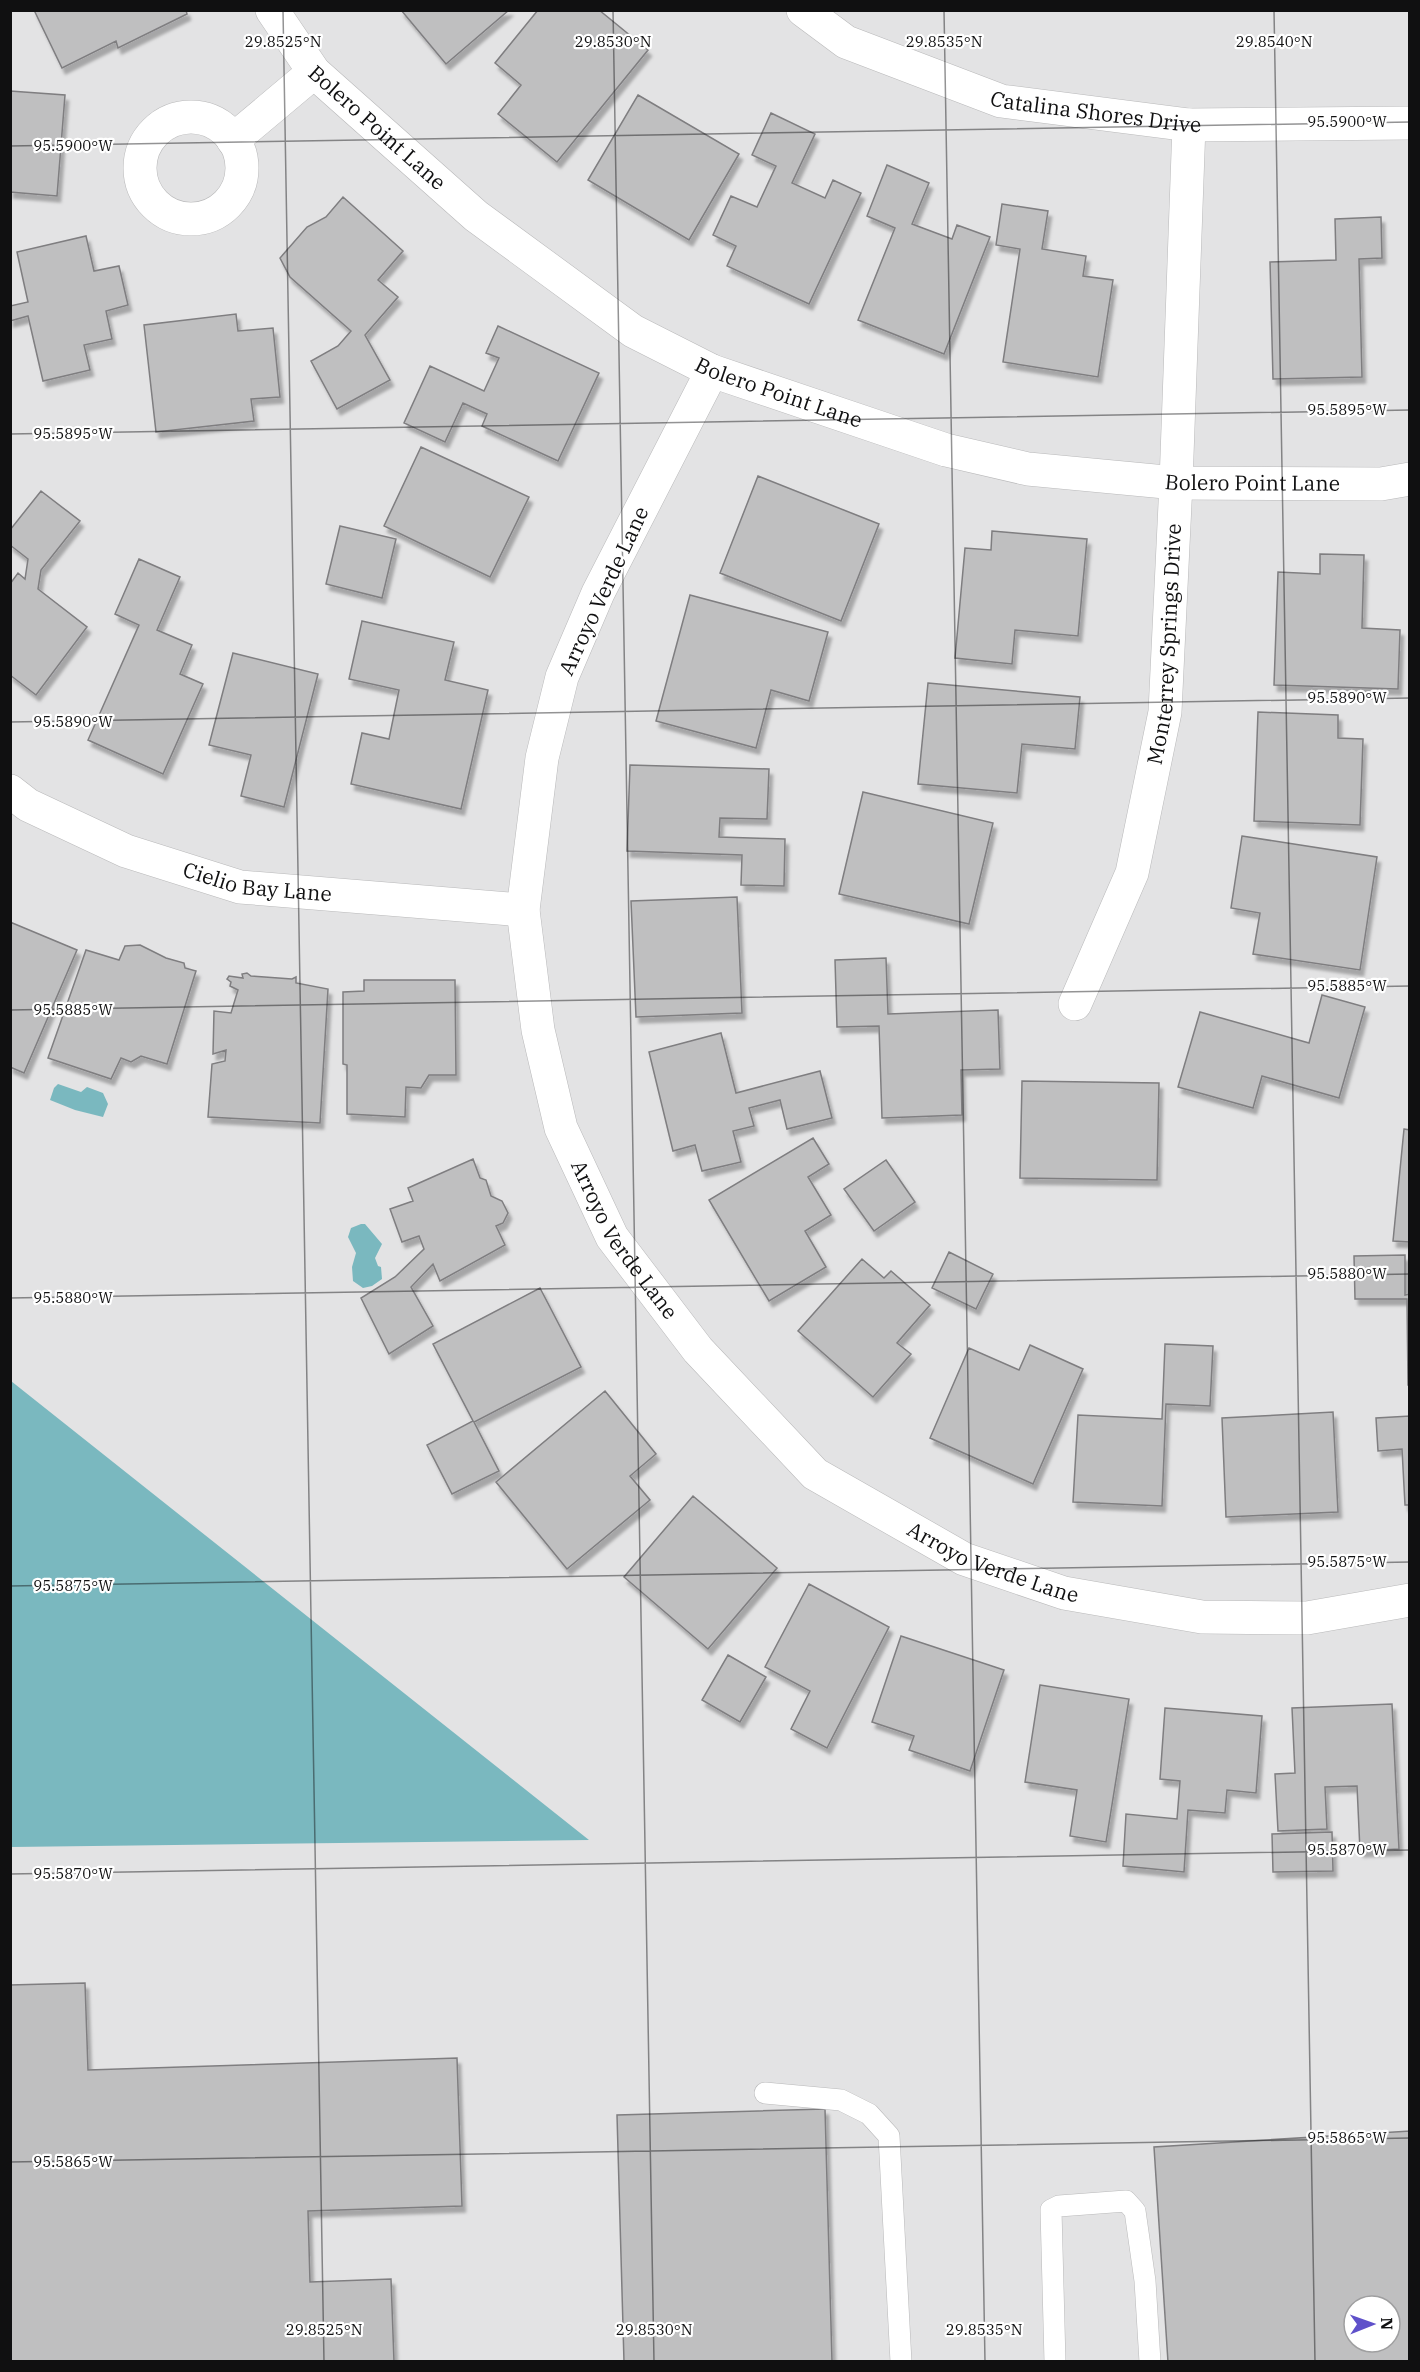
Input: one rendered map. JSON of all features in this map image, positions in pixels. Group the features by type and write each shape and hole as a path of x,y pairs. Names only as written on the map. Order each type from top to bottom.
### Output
{"street":[{"name":"Bolero Point Lane","path":"272,10 314,72 476,216 633,331 712,371 946,450 1028,469 1176,483 1381,484 1410,479"},
{"name":"Catalina Shores Drive","path":"803,10 846,42 1001,101 1189,125 1410,123"},
{"path":"233,140 314,72"},
{"name":"Monterrey Springs Drive","path":"1075,1004 1132,873 1165,712 1189,125"},
{"name":"Arroyo Verde Lane","path":"712,371 598,593 562,677 542,758 523,910 538,1030 561,1128 612,1237 698,1350 815,1474 964,1558 1064,1593 1202,1617 1307,1618 1410,1600"},
{"name":"Cielio Bay Lane","path":"10,791 28,805 126,851 240,887 523,910"}],"lane":[{"path":"765,2092 841,2100 869,2114 889,2136 901,2361"},
{"path":"1055,2361 1051,2210 1059,2206 1126,2201 1135,2211 1145,2281 1150,2361"}],"water":[{"path":"58,1084 81,1092 87,1087 103,1093 108,1104 103,1117 75,1110 50,1100"},
{"path":"365,1224 382,1244 375,1258 378,1266 381,1267 382,1279 372,1286 363,1288 353,1281 352,1267 356,1253 348,1237 351,1228"},
{"path":"11,1381 589,1840 11,1847"}],"building":[{"path":"34,10 186,10 187,14 118,48 116,41 62,68"},
{"path":"401,10 509,10 446,64"},
{"path":"538,10 599,10 648,50 557,162 498,114 521,85 495,63"},
{"path":"10,91 65,95 57,196 10,192"},
{"path":"638,95 739,154 689,240 588,180"},
{"path":"771,113 815,134 792,183 825,198 833,180 861,193 809,304 727,266 736,246 713,235 731,196 757,207 776,166 752,155"},
{"path":"887,165 929,183 912,224 952,239 957,225 990,237 944,354 858,320 895,228 867,216"},
{"path":"343,197 403,251 378,280 398,297 365,335 390,380 337,409 311,361 338,346 351,331 290,277 280,258 307,227 326,217"},
{"path":"1002,204 1048,211 1042,249 1086,256 1083,276 1113,280 1098,377 1003,362 1020,249 996,245"},
{"path":"1381,217 1382,258 1359,259 1362,377 1273,379 1270,262 1336,260 1335,219"},
{"path":"86,236 94,271 119,266 128,305 106,311 112,339 84,345 90,370 43,381 28,316 10,321 10,306 28,302 17,252"},
{"path":"236,314 238,331 273,328 280,397 251,399 254,421 156,432 144,325"},
{"path":"498,326 599,373 558,461 482,426 487,414 463,403 445,442 404,423 430,366 484,391 499,358 486,353"},
{"path":"421,447 529,497 490,577 384,526"},
{"path":"758,476 879,524 841,621 720,573"},
{"path":"41,491 80,521 41,570 38,589 87,627 36,695 10,675 10,584 18,573 25,579 28,559 10,545 10,530"},
{"path":"340,526 396,539 382,598 326,584"},
{"path":"992,531 1087,539 1078,636 1015,630 1012,664 955,658 965,548 991,550"},
{"path":"1320,554 1364,555 1362,628 1400,630 1398,689 1274,685 1278,572 1320,574"},
{"path":"139,559 180,577 157,630 192,645 180,674 203,684 163,774 88,740 139,625 115,614"},
{"path":"690,595 828,632 809,701 771,690 756,748 656,721"},
{"path":"362,621 454,642 445,680 488,690 461,809 351,784 362,733 389,739 399,690 349,679"},
{"path":"233,653 318,674 284,807 241,796 251,755 209,745"},
{"path":"928,683 1080,697 1075,749 1022,744 1017,793 918,784"},
{"path":"1258,712 1338,715 1338,738 1363,739 1360,825 1254,821"},
{"path":"630,765 769,769 767,819 720,818 719,837 785,839 784,886 741,885 742,855 627,851"},
{"path":"863,792 993,823 969,924 839,894"},
{"path":"1242,836 1377,857 1360,970 1253,954 1260,913 1231,908"},
{"path":"737,897 742,1013 636,1017 631,901"},
{"path":"10,922 77,950 24,1073 10,1067"},
{"path":"140,945 166,958 184,963 185,968 196,971 167,1064 141,1056 131,1062 121,1058 111,1079 48,1058 86,950 119,960 125,946"},
{"path":"886,958 888,1014 998,1010 1000,1069 961,1070 962,1115 882,1118 879,1026 837,1027 835,960"},
{"path":"247,973 251,976 292,979 296,977 296,983 328,989 320,1123 208,1117 212,1064 225,1061 226,1050 213,1054 214,1011 231,1013 238,990 230,986 231,982 227,979 229,976 243,978 242,974"},
{"path":"364,980 455,980 456,1075 429,1075 421,1088 406,1087 405,1117 347,1114 347,1065 343,1064 343,992 364,991"},
{"path":"1322,995 1365,1007 1339,1098 1262,1076 1253,1108 1178,1087 1200,1012 1309,1043"},
{"path":"721,1033 736,1093 820,1071 832,1118 787,1129 780,1100 749,1108 754,1126 733,1131 741,1162 702,1171 695,1145 673,1151 649,1052"},
{"path":"1022,1081 1159,1083 1157,1180 1020,1178"},
{"path":"1404,1129 1410,1130 1410,1242 1393,1241"},
{"path":"813,1138 829,1164 808,1177 831,1215 805,1231 826,1267 769,1301 709,1200"},
{"path":"473,1159 480,1178 486,1180 491,1196 502,1201 508,1213 503,1223 496,1226 505,1245 440,1281 433,1264 411,1287 433,1326 389,1354 361,1298 395,1277 424,1249 419,1236 402,1242 390,1209 413,1201 408,1188"},
{"path":"886,1160 915,1202 874,1231 844,1189"},
{"path":"949,1252 993,1274 976,1309 932,1288"},
{"path":"1405,1255 1405,1295 1410,1294 1410,1385 1408,1385 1407,1299 1355,1299 1354,1256"},
{"path":"862,1259 884,1278 891,1271 930,1305 897,1343 911,1354 873,1397 798,1331"},
{"path":"540,1288 581,1367 474,1422 499,1471 452,1494 427,1445 473,1421 433,1344"},
{"path":"1165,1344 1213,1346 1210,1406 1166,1404 1162,1506 1073,1502 1078,1415 1162,1419"},
{"path":"1030,1345 1083,1369 1033,1484 930,1438 969,1348 1019,1370"},
{"path":"605,1391 656,1454 630,1476 650,1500 567,1569 496,1482"},
{"path":"1333,1412 1338,1512 1226,1517 1222,1418"},
{"path":"1410,1416 1410,1505 1405,1505 1402,1449 1378,1451 1376,1418"},
{"path":"693,1496 777,1568 708,1649 624,1577"},
{"path":"809,1584 889,1627 827,1748 791,1729 810,1691 765,1667"},
{"path":"901,1636 1004,1670 970,1771 909,1750 914,1736 872,1722"},
{"path":"728,1655 766,1677 740,1722 702,1700"},
{"path":"1040,1685 1129,1699 1106,1842 1070,1836 1077,1790 1025,1782"},
{"path":"1392,1704 1399,1849 1360,1851 1357,1786 1325,1787 1327,1829 1278,1831 1275,1774 1295,1773 1292,1708"},
{"path":"1165,1708 1262,1716 1256,1793 1227,1790 1225,1813 1188,1810 1184,1872 1123,1866 1126,1814 1177,1819 1180,1781 1160,1779"},
{"path":"1332,1832 1333,1871 1273,1872 1272,1834"},
{"path":"85,1983 88,2070 457,2058 462,2206 308,2211 310,2282 391,2279 394,2362 10,2362 10,1985"},
{"path":"825,2109 832,2362 624,2362 617,2115"},
{"path":"1410,2131 1410,2362 1168,2362 1154,2147"}]}
